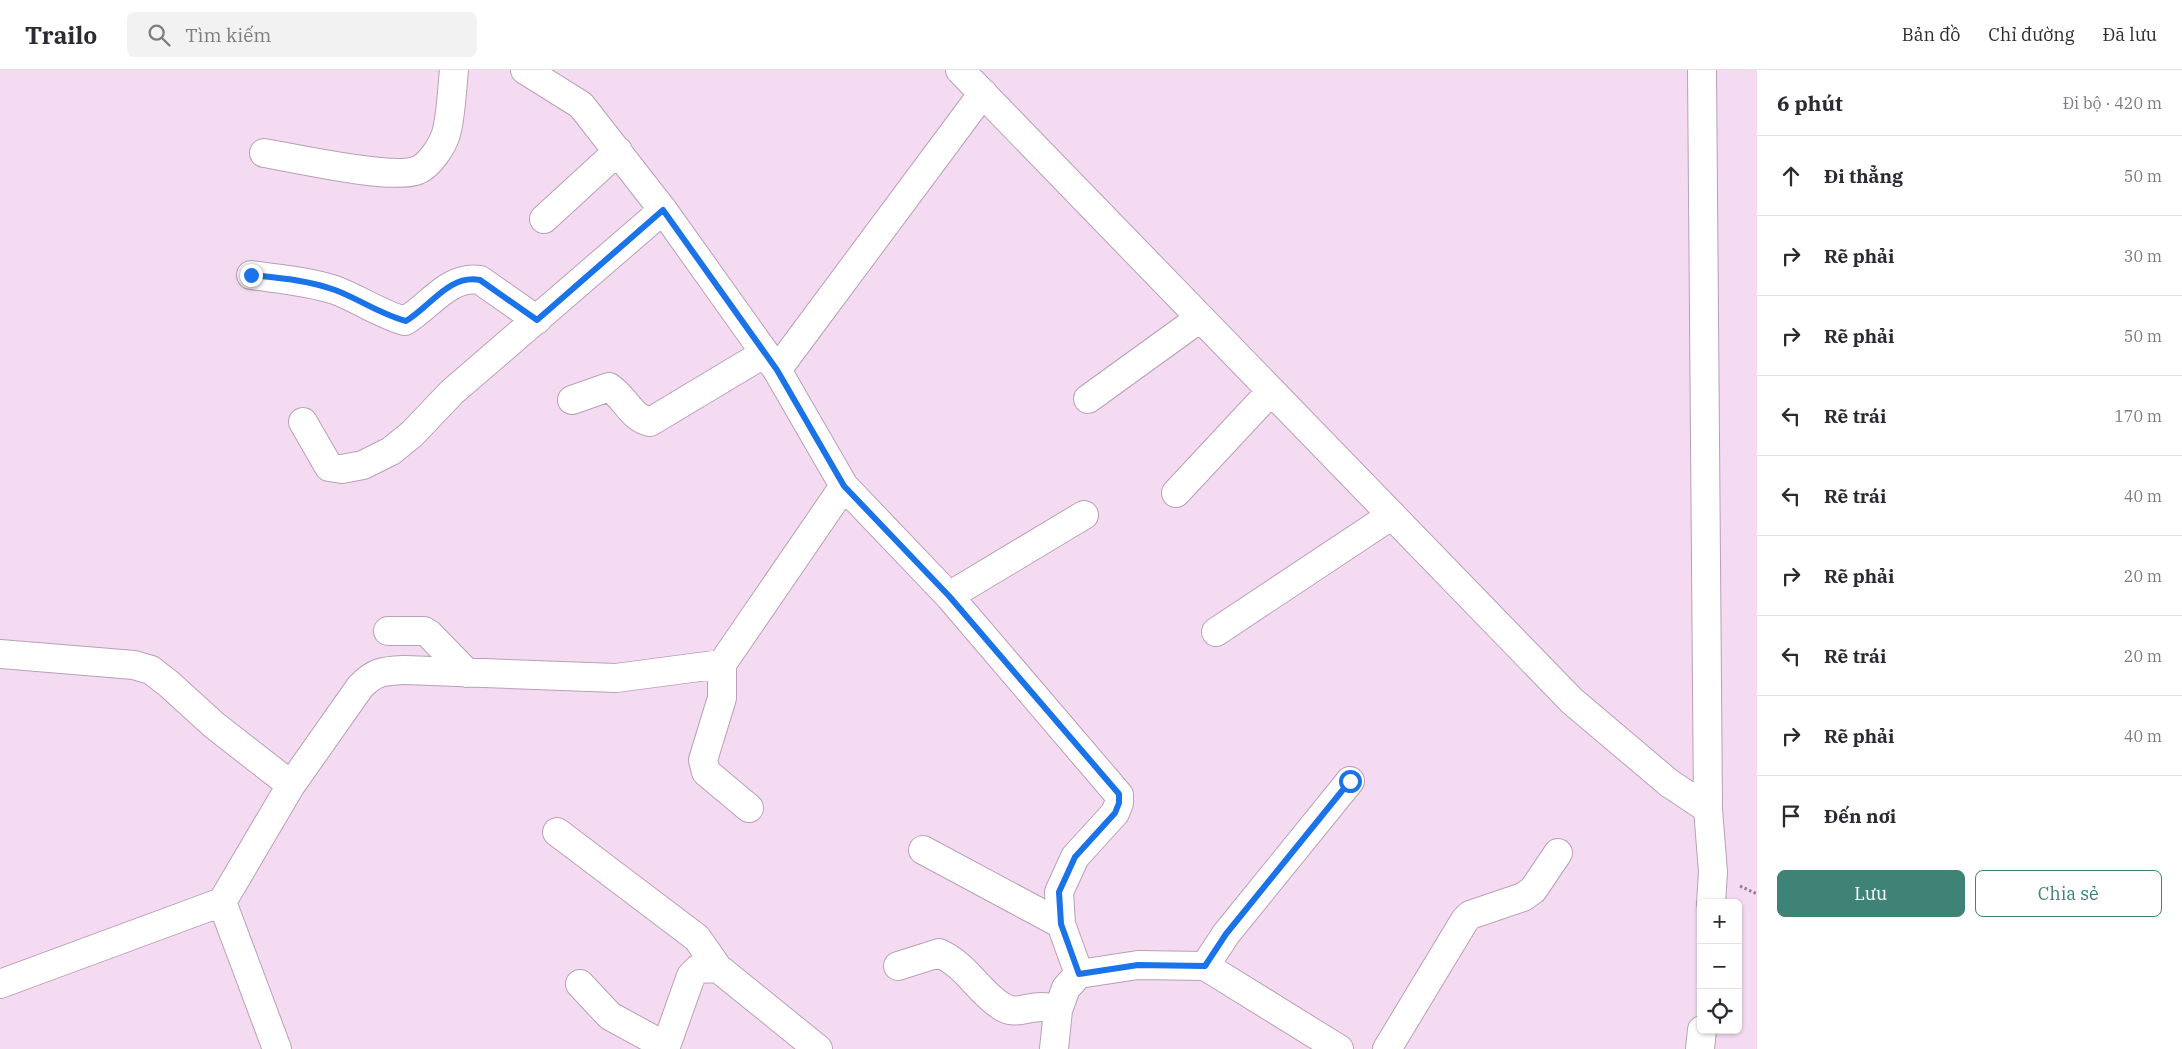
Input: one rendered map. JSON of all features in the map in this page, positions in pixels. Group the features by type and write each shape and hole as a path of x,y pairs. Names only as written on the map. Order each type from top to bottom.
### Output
{"street":[{"path":"264,153 370,171 394,173 418,170 434,157 446,135 454,70"},
{"path":"525,70 581,104 663,210 771,361 844,486 949,596 1119,794 1119,803 1115,813 1075,857 1059,892 1061,924 1079,974"},
{"path":"960,70 1572,701 1669,783 1708,809"},
{"path":"1702,70 1708,809 1713,872 1711,899"},
{"path":"572,400 609,387 617,392 640,420 650,422 771,361 983,94"},
{"path":"544,219 618,151"},
{"path":"303,422 329,467 342,469 363,465 391,451 412,434 452,392 663,210"},
{"path":"251,275 302,282 335,290 391,317 406,321 420,312 439,294 460,280 470,278 480,280 537,320"},
{"path":"1088,399 1200,318"},
{"path":"1176,493 1271,391"},
{"path":"749,808 706,772 702,760 722,698 722,664 844,486"},
{"path":"949,596 1084,515"},
{"path":"1216,632 1392,515"},
{"path":"388,631 424,631 430,634 467,673"},
{"path":"0,654 134,665 151,670 214,724 291,785"},
{"path":"0,984 222,902 291,785 369,677 381,672 405,670 616,678 722,664"},
{"path":"1205,966 1226,934 1350,781"},
{"path":"557,832 697,938 718,968 818,1049"},
{"path":"923,850 1061,924"},
{"path":"1387,1049 1465,920 1470,915 1522,897 1534,890 1558,853"},
{"path":"222,902 277,1049"},
{"path":"898,966 938,952 951,958 1001,1007 1025,1011 1043,1006 1058,1010"},
{"path":"1054,1049 1058,1010 1066,988 1079,974 1138,965 1205,966 1339,1049"},
{"path":"580,984 610,1016 665,1048 690,976 698,969 718,968"},
{"path":"1700,1049 1702,1034"}],"route":[{"path":"251,275 302,282 335,290 391,317 406,321 420,312 439,294 460,280 470,278 480,280 537,320 663,210 777,370 844,486 949,596 1119,794 1119,803 1115,813 1075,857 1059,892 1061,924 1079,974 1138,965 1205,966 1226,934 1350,781"}]}
